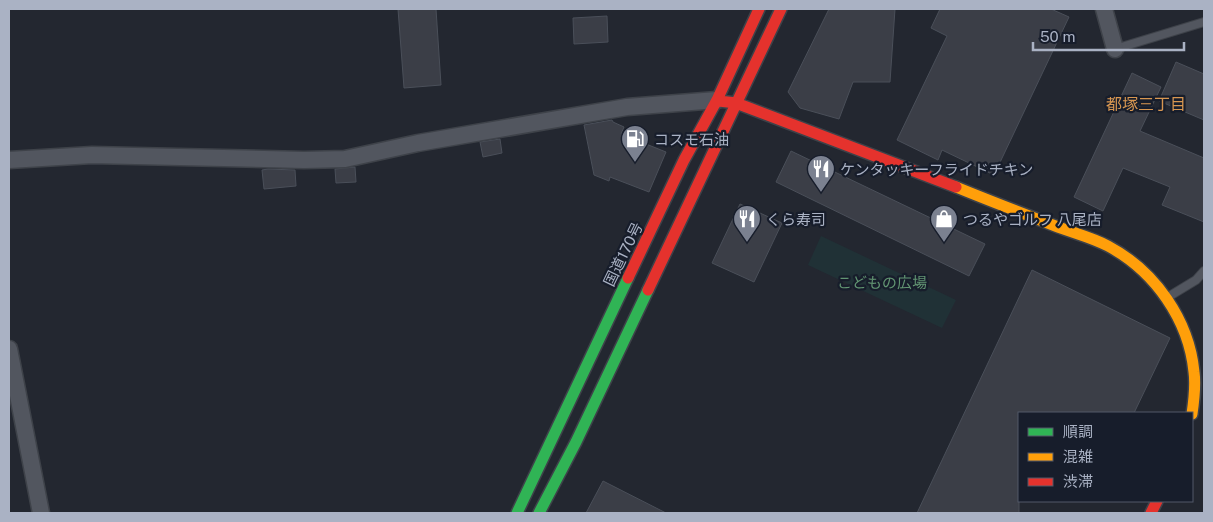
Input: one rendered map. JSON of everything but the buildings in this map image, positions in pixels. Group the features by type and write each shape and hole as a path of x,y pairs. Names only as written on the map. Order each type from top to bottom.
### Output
{"main road":[{"name":"国道170号","path":"517,513 684,160 716,100 759,9"},
{"path":"539,513 576,442 781,9"},
{"path":"716,100 736,103 1108,246 1139,268 1166,298 1185,330 1195,371 1192,412"}],"street":[{"path":"1104,9 1115,49"},
{"path":"9,160 92,155 304,160 345,159 428,142 627,107 716,100"},
{"path":"9,349 41,513"}],"lane":[{"path":"1115,49 1204,22"},
{"path":"1166,298 1196,280 1204,271"}],"green space":[{"name":"こどもの広場","path":"821,236 956,300 942,328 808,265"}],"traffic: fast":[{"path":"517,513 628,278"},
{"path":"539,513 576,442 648,290"}],"traffic: slow":[{"path":"956,187 1102,243 1125,256 1141,269 1167,299 1185,334 1191,353 1195,377 1192,412"}],"traffic: jam":[{"path":"628,278 684,160 717,100 759,9"},
{"path":"648,290 781,9"},
{"path":"719,101 736,103 956,187"},
{"path":"1151,513 1156,502"}],"place":[{"name":"コスモ石油","path":"635,163"},
{"name":"ケンタッキーフライドチキン","path":"821,193"},
{"name":"くら寿司","path":"747,243"},
{"name":"つるやゴルフ 八尾店","path":"944,243"}],"district":[{"name":"都塚三丁目","path":"1146,104"}]}
